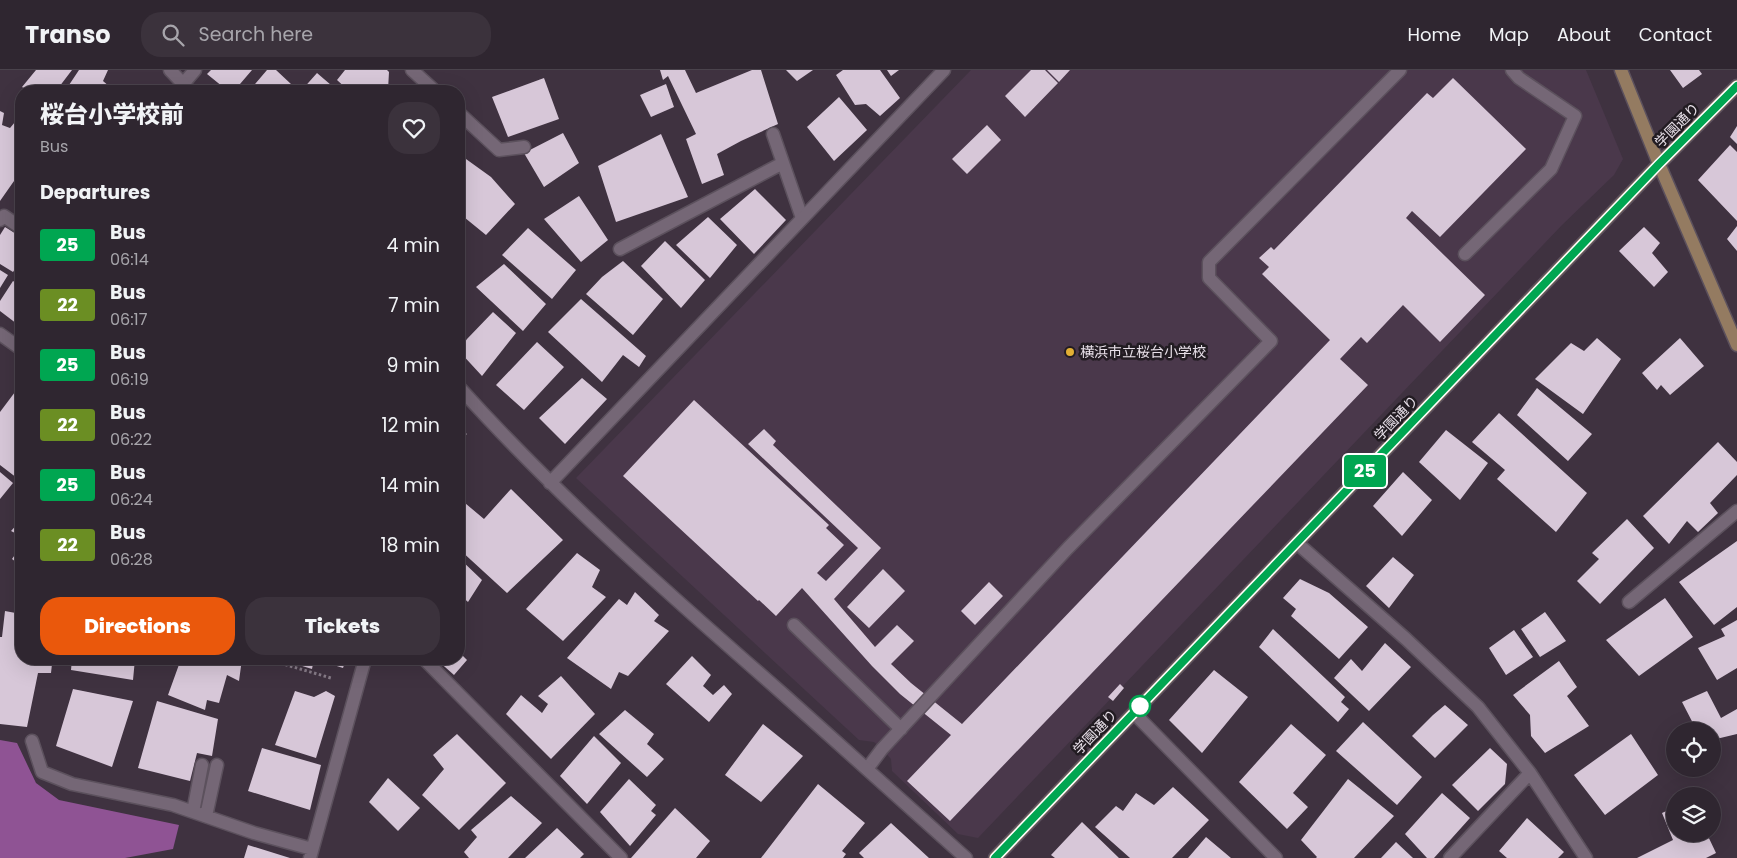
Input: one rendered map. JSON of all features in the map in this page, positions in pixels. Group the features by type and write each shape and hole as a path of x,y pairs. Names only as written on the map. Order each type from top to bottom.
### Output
{"street":[{"path":"170,70 183,85"},
{"path":"188,85 195,70"},
{"path":"412,70 428,85"},
{"path":"550,482 944,70"},
{"path":"867,768 882,749 1068,548 1271,341 1209,278 1209,262 1400,70"},
{"path":"1466,254 1550,169 1575,116 1519,78 1512,70"},
{"path":"1621,70 1659,164 1737,345"},
{"name":"学園通り","path":"995,858 1659,164 1737,86"},
{"path":"465,119 498,150 524,147"},
{"path":"773,134 802,218"},
{"path":"620,249 783,162"},
{"path":"0,220 4,216 15,224"},
{"path":"3,340 15,346"},
{"path":"465,394 550,482 651,580 867,768 966,858"},
{"path":"1629,602 1737,511"},
{"path":"1296,543 1406,639 1478,707 1530,773 1584,857"},
{"path":"794,625 901,729"},
{"path":"32,741 42,772 72,784 173,805 311,853 363,665"},
{"path":"430,665 621,858"},
{"path":"1134,713 1276,858"},
{"path":"193,812 202,765"},
{"path":"206,816 217,765"},
{"path":"1450,858 1530,773"}],"path":[{"path":"287,665 357,685"}],"shaded area":[{"name":"横浜市立桜台小学校","path":"971,70 1586,70 1623,159 1614,175 1562,225 978,838 958,834 892,771 891,759 882,749 874,742 859,740 576,478"},
{"path":"0,740 17,743 36,783 59,800 179,825 173,849 125,858 0,858"}],"building":[{"path":"36,70 72,70 61,85 24,85"},
{"path":"79,70 108,70 103,81 108,85 69,85"},
{"path":"211,70 252,70 239,85 221,85 207,74"},
{"path":"267,70 276,70 291,84 290,85 254,85"},
{"path":"345,70 387,70 389,72 388,85 342,85 337,80"},
{"path":"660,70 685,70 696,93 752,70 761,70 778,124 717,154 724,175 702,184 686,139 696,134 668,76 663,80"},
{"path":"786,70 813,70 797,81"},
{"path":"843,70 880,70 900,98 880,116 866,104 855,105 836,75"},
{"path":"887,70 899,70 891,76"},
{"path":"1031,70 1045,70 1058,83 1025,117 1005,96"},
{"path":"1047,70 1070,70 1059,82"},
{"path":"1670,70 1699,70 1702,74 1683,88"},
{"path":"317,73 331,85 306,85"},
{"path":"544,78 559,119 508,137 492,97"},
{"path":"1453,78 1526,149 1440,237 1412,211 1406,218 1485,295 1440,342 1403,305 1367,343 1361,337 1340,359 1368,385 950,821 907,781 951,735 900,694 872,666 802,588 776,616 623,476 694,400 829,525 826,528 844,545 817,573 826,581 858,548 748,444 764,429 776,441 773,445 881,548 834,599 875,647 897,625 914,641 891,664 911,683 962,724 1330,340 1262,274 1269,267 1259,258 1271,247 1274,250 1427,93 1433,98"},
{"path":"666,84 674,107 651,117 640,95"},
{"path":"839,97 867,130 834,161 807,127"},
{"path":"0,111 4,113 2,125 10,128 15,122 15,180 0,201"},
{"path":"987,125 1001,140 967,174 952,159"},
{"path":"1737,126 1737,144 1730,137"},
{"path":"563,133 579,163 544,187 524,153"},
{"path":"661,134 688,197 616,222 598,166"},
{"path":"1730,145 1737,152 1737,221 1698,180"},
{"path":"466,159 491,177 515,204 486,235 465,218"},
{"path":"755,189 786,220 754,254 720,219"},
{"path":"579,196 608,240 581,262 544,219"},
{"path":"708,217 737,245 710,278 676,245"},
{"path":"1737,226 1737,251 1727,239"},
{"path":"5,227 15,233 15,269 13,272 0,264 0,235"},
{"path":"1644,227 1660,243 1652,253 1668,272 1654,287 1619,251"},
{"path":"528,228 576,270 552,299 502,255"},
{"path":"665,241 705,280 681,308 641,266"},
{"path":"623,261 663,299 633,335 586,294 602,277"},
{"path":"504,264 546,304 523,331 476,287"},
{"path":"0,270 8,275 0,288"},
{"path":"13,281 15,282 15,322 0,311 0,301"},
{"path":"581,299 646,356 639,367 623,355 602,382 548,332"},
{"path":"493,312 516,333 482,376 465,358 465,342"},
{"path":"1597,338 1621,359 1583,414 1535,379 1571,343 1584,351"},
{"path":"1680,338 1704,366 1670,395 1661,385 1657,390 1642,373"},
{"path":"537,342 564,367 524,410 496,385"},
{"path":"582,378 607,399 565,444 539,418"},
{"path":"1537,388 1592,434 1568,461 1517,415"},
{"path":"15,392 15,476 0,465 0,412"},
{"path":"1499,413 1587,493 1556,532 1497,479 1505,470 1472,442"},
{"path":"1446,430 1488,463 1460,500 1419,462"},
{"path":"1718,442 1737,462 1737,475 1710,503 1718,513 1698,532 1687,521 1669,544 1643,516"},
{"path":"0,472 13,483 0,499"},
{"path":"1403,472 1432,500 1402,536 1373,506"},
{"path":"511,489 563,540 507,593 465,554 465,503 484,519"},
{"path":"1627,519 1654,548 1600,604 1577,581 1599,559 1592,553"},
{"path":"1737,541 1737,607 1714,625 1679,582"},
{"path":"577,553 600,570 592,587 606,597 563,641 526,609"},
{"path":"1393,557 1414,575 1389,608 1366,586"},
{"path":"465,564 482,580 468,602 465,599"},
{"path":"883,569 905,591 869,628 847,607"},
{"path":"1300,579 1329,593 1368,627 1339,659 1291,616 1296,609 1283,598"},
{"path":"989,582 1003,596 975,625 961,611"},
{"path":"635,592 659,615 654,621 669,631 628,676 619,672 611,689 567,658 619,599 627,605"},
{"path":"1665,598 1693,637 1639,676 1606,640"},
{"path":"5,611 15,613 15,665 52,665 51,673 38,673 27,727 0,724 0,637 2,637"},
{"path":"1545,612 1566,641 1540,657 1521,629"},
{"path":"1737,620 1737,668 1717,680 1698,648 1725,636 1721,629"},
{"path":"1273,629 1345,697 1341,702 1349,709 1338,722 1259,647"},
{"path":"1514,630 1533,657 1506,675 1489,648"},
{"path":"1385,643 1411,667 1369,711 1334,678 1351,659 1362,671"},
{"path":"692,656 711,675 703,686 713,695 724,685 732,694 709,722 666,684"},
{"path":"1559,661 1577,687 1567,696 1589,726 1545,753 1531,736 1530,715 1513,695"},
{"path":"71,665 134,665 133,680 71,670"},
{"path":"179,665 241,665 239,681 227,675 219,703 207,700 205,710 168,695"},
{"path":"299,665 313,665 312,669"},
{"path":"443,665 463,665 454,675"},
{"path":"1214,670 1248,697 1202,753 1169,720"},
{"path":"561,676 595,714 551,759 506,714 521,695 542,713 548,704 538,696"},
{"path":"1120,684 1124,688 1113,701 1108,697"},
{"path":"73,689 133,701 112,767 56,746"},
{"path":"295,691 314,697 326,691 335,696 316,758 275,745"},
{"path":"1707,691 1721,718 1737,709 1737,734 1721,738 1721,722 1692,722 1682,702"},
{"path":"157,701 218,719 212,756 197,753 190,781 138,768"},
{"path":"1445,705 1468,725 1435,758 1412,736"},
{"path":"625,710 654,734 647,744 664,759 647,777 599,734"},
{"path":"1363,722 1422,777 1397,805 1336,751"},
{"path":"763,724 803,756 761,802 725,775"},
{"path":"1291,724 1326,755 1293,793 1308,807 1287,829 1239,782"},
{"path":"457,734 506,783 459,830 422,795 444,769 433,755"},
{"path":"1631,734 1658,775 1605,815 1574,775"},
{"path":"594,736 621,763 587,804 560,776"},
{"path":"262,748 321,765 310,810 248,791"},
{"path":"1490,748 1507,764 1505,784 1478,811 1452,785"},
{"path":"388,778 420,808 398,831 369,802"},
{"path":"629,779 656,805 651,811 656,815 630,846 600,812"},
{"path":"1348,779 1394,816 1354,858 1316,858 1301,840"},
{"path":"818,784 865,823 842,851 846,854 843,858 761,858"},
{"path":"1173,787 1209,820 1172,858 1130,858 1095,827 1116,806 1123,811 1136,793 1154,805"},
{"path":"1442,793 1470,818 1434,858 1427,858 1405,834"},
{"path":"511,796 542,823 508,858 469,858 464,852 477,837 471,830"},
{"path":"675,808 710,841 696,858 631,858"},
{"path":"1666,811 1666,823 1662,813"},
{"path":"1527,818 1564,852 1558,858 1507,858 1499,851"},
{"path":"1082,822 1119,858 1055,858 1051,855"},
{"path":"891,823 929,858 864,858 859,853"},
{"path":"557,828 584,854 580,858 525,858"},
{"path":"1206,837 1231,858 1188,858"},
{"path":"1396,842 1413,858 1381,858"},
{"path":"1669,842 1711,842 1716,853 1706,858 1637,858"},
{"path":"248,845 290,858 244,858"}],"bus line":[{"name":"25","path":"995,858 1659,164 1737,86"}],"place":[{"name":"横浜市立桜台小学校","path":"1070,352"}]}
